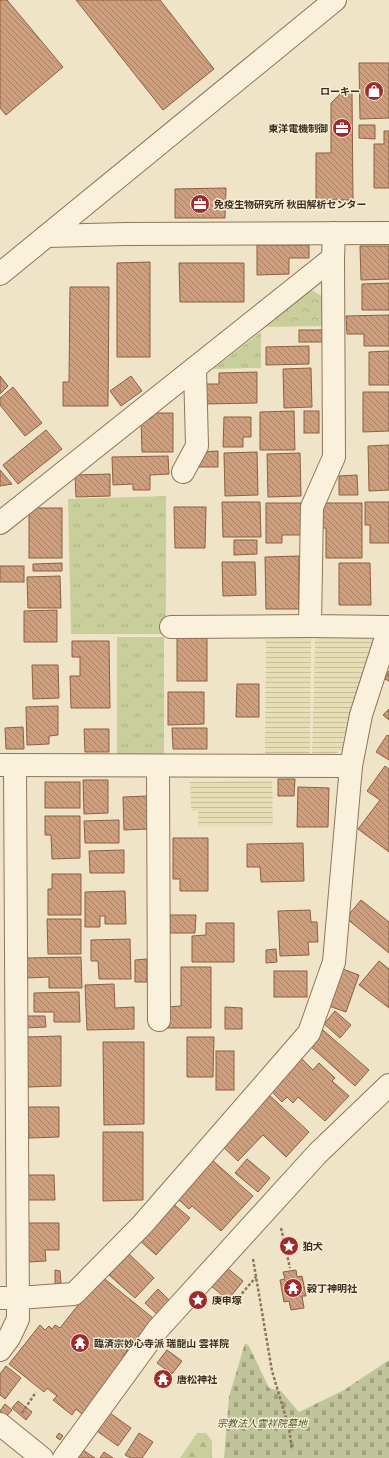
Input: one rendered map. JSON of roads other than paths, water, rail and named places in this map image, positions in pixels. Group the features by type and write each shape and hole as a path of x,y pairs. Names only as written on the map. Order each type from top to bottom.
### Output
{"street":[{"path":"0,274 335,0"},
{"path":"310,626 312,507 334,457 334,233"},
{"path":"47,236 126,234 389,233"},
{"path":"0,523 333,258"},
{"path":"183,472 197,446 195,368"},
{"path":"9,1298 74,1294 142,1225 309,1033 334,962 351,766 361,715 389,628 310,626 171,627"},
{"path":"0,1350 9,1338 18,1319 9,1298 7,765 351,766"},
{"path":"158,766 159,1020"},
{"path":"64,1458 158,1329 318,1153 389,1084"},
{"path":"0,1424 42,1458"}],"place":[{"name":"ローキー","path":"374,91"},
{"name":"東洋電機制御","path":"342,128"},
{"name":"免疫生物研究所 秋田解析センター","path":"200,204"},
{"name":"狛犬","path":"289,1246"},
{"name":"穀丁神明社","path":"293,1288"},
{"name":"庚申塚","path":"198,1300"},
{"name":"臨済宗妙心寺派 瑞龍山 雲祥院","path":"80,1343"},
{"name":"唐松神社","path":"163,1379"}],"park label":[{"name":"宗教法人雲祥院墓地","path":"262,1423"}]}
